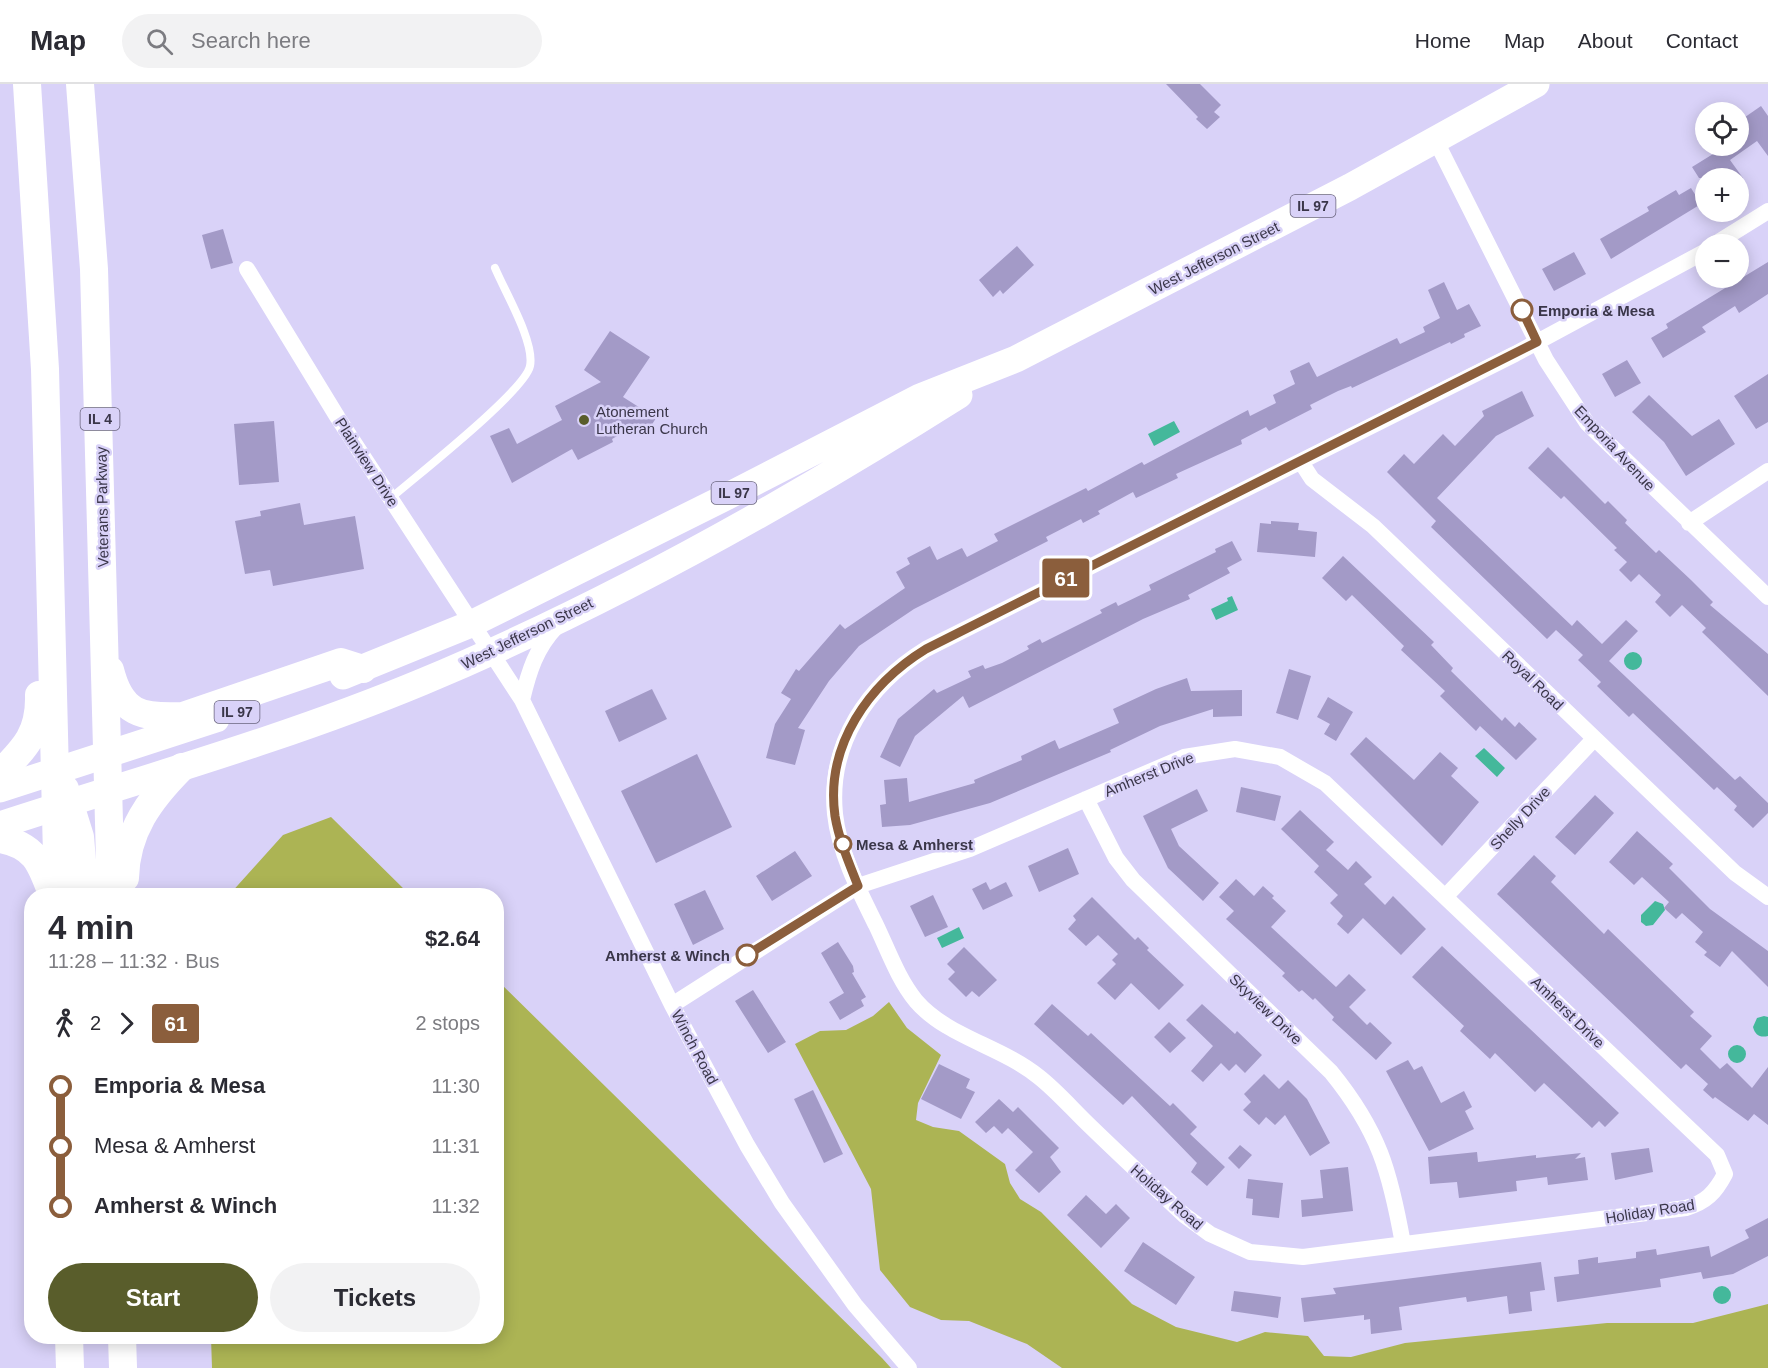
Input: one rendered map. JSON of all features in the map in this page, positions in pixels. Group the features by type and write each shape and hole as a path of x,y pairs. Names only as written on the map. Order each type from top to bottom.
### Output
{"highway":[{"path":"27,84 45,369 56,771 64,805 80,837 84,888"},
{"name":"Veterans Parkway","path":"80,84 94,269 111,888"},
{"path":"0,772 28,743 39,715 32,397 45,369"},
{"path":"105,652 114,688 122,700 142,715 153,717 183,716 340,662 363,669"},
{"path":"125,888 126,856 135,829 148,805 182,767"},
{"path":"59,888 64,805"},
{"path":"0,839 14,842 31,852 43,867 50,888"},
{"path":"69,1344 70,1368"},
{"path":"122,1344 123,1368"}],"main road":[{"name":"West Jefferson Street","path":"0,825 347,712 492,652 578,610 847,465 1016,358 1436,141 1536,84"},
{"name":"West Jefferson Street","path":"0,789 363,669 471,624 741,490 920,397 1016,358"}],"street":[{"name":"Emporia Avenue","path":"1436,141 1537,342 1566,394 1587,423 1768,597"},
{"path":"1731,234 1768,211"},
{"name":"Holiday Road","path":"1695,256 1537,342 926,649 891,672 858,713 842,751 837,771 835,816 858,886 904,983 930,1014 963,1036 991,1046 1039,1077 1184,1215 1210,1234 1251,1252 1303,1257 1686,1208 1708,1198 1732,1173"},
{"name":"Plainview Drive","path":"247,269 315,382 471,624 492,652"},
{"name":"Royal Road","path":"1301,462 1312,479 1373,526 1735,873 1768,897"},
{"path":"1689,523 1768,471"},
{"path":"522,700 528,673 542,642 557,626 578,610"},
{"name":"Winch Road","path":"492,652 522,700 672,1005 747,1145 782,1203 855,1305 909,1368"},
{"name":"Shelly Drive","path":"1446,896 1594,739"},
{"name":"Amherst Drive","path":"672,1005 858,886 970,849 1185,757 1235,749 1280,757 1325,783 1717,1155 1732,1173"},
{"name":"Skyview Drive","path":"1086,799 1116,858 1133,880 1331,1072 1347,1092 1371,1130 1385,1161 1394,1188 1403,1244"}],"lane":[{"path":"391,498 466,435 512,391 530,368 530,348 495,268"}],"shaded area":[{"path":"1174,421 1180,432 1154,446 1148,434"},
{"path":"1232,596 1238,610 1216,620 1211,609 1228,601 1227,598"},
{"path":"1633,652 1639,655 1642,661 1639,667 1633,670 1627,667 1624,661 1627,655"},
{"path":"1484,748 1505,768 1497,777 1475,756"},
{"path":"331,817 403,888 235,888 283,835"},
{"path":"1655,901 1663,904 1665,910 1653,925 1646,926 1641,922 1641,915"},
{"path":"959,927 964,938 942,948 937,938"},
{"path":"504,987 891,1368 212,1368 211,1344 504,1344"},
{"path":"889,1002 907,1028 941,1055 918,1103 916,1120 933,1127 959,1131 1005,1164 1010,1183 1020,1199 1041,1212 1132,1304 1176,1327 1237,1342 1265,1332 1308,1336 1324,1356 1351,1357 1405,1343 1607,1323 1693,1323 1768,1304 1768,1368 1062,1368 1027,1344 969,1321 941,1320 910,1307 880,1270 871,1189 795,1044 820,1031 846,1030 873,1016"},
{"path":"1768,1017 1768,1036 1763,1037 1755,1032 1753,1027 1757,1018"},
{"path":"1737,1045 1743,1048 1746,1054 1743,1060 1737,1063 1731,1060 1728,1054 1731,1048"},
{"path":"1722,1286 1728,1289 1731,1295 1728,1301 1722,1304 1716,1301 1713,1295 1716,1289"}],"building":[{"path":"1166,84 1200,84 1221,105 1214,112 1220,117 1207,129"},
{"path":"1761,106 1768,116 1768,156 1757,141 1749,147 1749,114"},
{"path":"1710,156 1736,156 1730,160 1736,168 1695,168 1695,172 1692,167"},
{"path":"1691,188 1695,194 1695,208 1611,259 1600,239 1649,211 1647,207 1676,190 1679,195"},
{"path":"223,229 233,263 211,269 202,235"},
{"path":"1017,246 1034,265 1003,294 1000,290 993,297 979,280"},
{"path":"1574,252 1586,274 1554,291 1542,269"},
{"path":"1768,262 1768,294 1739,313 1735,306 1702,327 1706,332 1663,358 1651,338 1668,328 1666,324 1725,288 1749,288 1749,274"},
{"path":"1444,282 1457,310 1469,304 1481,326 1464,334 1465,337 1451,344 1450,342 1352,388 1351,386 1338,391 1310,405 1312,409 1269,431 1266,427 1241,440 1242,444 1176,474 1178,478 1136,498 1133,492 1098,511 1100,514 1083,523 1081,519 1046,537 1048,541 914,609 859,646 829,681 798,728 805,730 795,765 766,758 775,724 791,699 781,693 796,669 799,671 840,624 845,629 905,588 896,572 910,564 907,558 930,546 937,560 962,548 967,557 998,541 994,534 1086,488 1088,491 1142,462 1144,465 1248,410 1250,416 1276,403 1273,395 1295,384 1290,371 1309,362 1317,377 1397,338 1400,344 1425,332 1423,327 1440,318 1428,290"},
{"path":"610,331 650,357 623,397 656,418 648,431 638,424 612,439 613,442 578,460 572,449 512,483 490,436 509,428 517,444 562,420 555,406 601,382 584,370"},
{"path":"1627,360 1641,383 1615,397 1602,374"},
{"path":"1768,374 1768,422 1756,429 1734,396"},
{"path":"1522,391 1534,416 1496,436 1437,498 1572,626 1577,620 1602,644 1626,620 1638,631 1609,661 1735,780 1740,776 1768,803 1768,813 1753,828 1734,810 1737,806 1717,787 1714,790 1633,713 1629,717 1597,686 1601,682 1578,660 1583,655 1556,630 1547,639 1431,527 1436,521 1387,472 1404,454 1414,464 1443,434 1455,446 1484,416 1482,411"},
{"path":"1649,395 1692,436 1719,419 1735,444 1686,476 1664,442 1632,412"},
{"path":"274,421 279,482 239,485 234,424"},
{"path":"1548,447 1605,504 1608,501 1627,520 1625,523 1656,553 1659,550 1691,580 1713,602 1710,605 1768,654 1768,696 1702,632 1706,628 1682,605 1670,617 1655,602 1661,595 1639,574 1631,582 1619,570 1627,562 1614,550 1617,548 1564,496 1561,499 1528,468"},
{"path":"300,503 304,525 355,516 364,569 273,586 270,570 245,574 235,521 261,516 260,511"},
{"path":"1271,521 1299,523 1298,530 1317,532 1315,557 1257,552 1260,523 1271,524"},
{"path":"1232,541 1242,560 1227,568 1230,573 1188,595 1190,599 1143,619 969,708 963,696 915,736 900,767 880,757 898,719 934,689 937,693 971,677 968,671 983,665 985,669 1002,663 1029,649 1027,646 1040,639 1042,643 1102,613 1100,610 1116,602 1118,606 1151,590 1149,585 1216,552 1215,549"},
{"path":"1343,556 1434,642 1431,645 1453,668 1451,671 1502,721 1505,717 1515,727 1519,722 1537,739 1516,760 1480,726 1476,731 1440,696 1445,691 1401,650 1404,646 1352,595 1346,601 1322,578"},
{"path":"1289,669 1311,676 1298,720 1276,713"},
{"path":"1187,678 1191,691 1242,690 1242,716 1213,717 1213,709 1160,726 1110,750 1111,752 990,803 910,825 882,827 880,805 886,804 884,780 907,778 909,802 975,783 974,780 1022,760 1021,756 1055,740 1059,749 1119,723 1113,709 1156,689"},
{"path":"652,689 667,719 619,742 605,711"},
{"path":"1328,697 1353,712 1336,741 1324,734 1330,724 1317,717"},
{"path":"1366,737 1414,780 1440,752 1458,768 1451,776 1479,802 1442,846 1350,754"},
{"path":"697,754 732,827 656,863 621,791"},
{"path":"1241,787 1281,796 1275,821 1236,812"},
{"path":"1197,789 1208,811 1171,829 1179,846 1219,883 1203,901 1168,868 1143,816"},
{"path":"1595,795 1614,813 1575,855 1555,837"},
{"path":"1300,810 1334,842 1326,850 1348,870 1356,861 1372,877 1364,884 1385,905 1393,896 1426,929 1401,955 1363,918 1348,934 1337,924 1343,916 1330,903 1338,895 1314,872 1319,866 1281,829"},
{"path":"1637,831 1673,864 1669,868 1710,909 1768,951 1768,987 1732,951 1720,967 1704,955 1707,952 1695,942 1703,932 1682,913 1676,919 1664,908 1669,902 1642,877 1634,885 1609,862"},
{"path":"1068,848 1079,874 1039,892 1028,866"},
{"path":"795,851 812,876 772,901 756,876"},
{"path":"1534,855 1556,876 1551,882 1604,934 1608,929 1694,1012 1690,1016 1712,1036 1700,1049 1720,1069 1727,1063 1752,1088 1768,1067 1768,1125 1754,1114 1748,1121 1715,1097 1713,1099 1703,1090 1708,1084 1686,1064 1681,1069 1497,894"},
{"path":"1236,879 1254,896 1263,886 1274,896 1272,898 1286,911 1271,927 1336,987 1349,974 1366,990 1349,1007 1367,1025 1370,1022 1392,1043 1376,1060 1332,1020 1334,1017 1315,998 1313,1000 1302,990 1299,992 1282,976 1285,973 1226,919 1234,911 1219,897"},
{"path":"986,882 990,890 1006,882 1013,896 983,910 972,889"},
{"path":"705,890 724,929 693,945 674,904"},
{"path":"933,895 948,927 925,937 910,906"},
{"path":"1092,897 1135,940 1138,937 1149,948 1147,950 1184,985 1159,1010 1131,983 1115,1000 1097,983 1116,964 1112,960 1118,954 1098,935 1086,946 1068,929 1076,920 1073,916"},
{"path":"838,942 853,966 854,972 852,973 866,997 861,1000 864,1006 840,1020 829,1002 844,993 821,953"},
{"path":"1442,946 1619,1113 1605,1127 1599,1121 1592,1128 1544,1083 1535,1092 1495,1053 1490,1059 1460,1031 1464,1026 1412,977"},
{"path":"964,947 997,980 979,997 972,991 966,997 948,979 955,972 947,964"},
{"path":"753,990 786,1042 768,1053 735,1001"},
{"path":"1052,1004 1088,1036 1091,1033 1170,1106 1173,1103 1197,1127 1190,1134 1225,1167 1207,1186 1191,1172 1197,1163 1132,1096 1123,1105 1034,1024"},
{"path":"1202,1004 1235,1034 1237,1031 1262,1055 1245,1073 1236,1064 1229,1071 1221,1063 1203,1082 1191,1071 1213,1046 1186,1020"},
{"path":"1169,1022 1186,1038 1170,1053 1154,1037"},
{"path":"1408,1060 1414,1070 1422,1066 1441,1103 1464,1091 1472,1107 1465,1111 1474,1129 1429,1151 1386,1071"},
{"path":"939,1064 970,1079 966,1088 975,1092 961,1119 921,1099"},
{"path":"1264,1074 1279,1089 1288,1080 1307,1099 1330,1143 1310,1156 1285,1115 1275,1125 1266,1117 1259,1125 1243,1110 1251,1102 1244,1094"},
{"path":"813,1090 843,1154 824,1163 794,1099"},
{"path":"999,1099 1013,1112 1018,1107 1059,1148 1050,1157 1061,1172 1039,1193 1015,1170 1033,1152 1008,1128 1002,1134 994,1126 986,1133 975,1122"},
{"path":"1240,1145 1252,1155 1239,1169 1228,1158"},
{"path":"1649,1148 1653,1172 1615,1180 1611,1153"},
{"path":"1477,1152 1478,1162 1536,1155 1536,1158 1581,1153 1575,1159 1585,1157 1588,1180 1548,1185 1547,1177 1516,1181 1517,1191 1459,1198 1457,1182 1430,1184 1428,1157"},
{"path":"1348,1167 1353,1211 1302,1217 1301,1200 1323,1198 1320,1170"},
{"path":"1248,1179 1283,1183 1279,1218 1252,1215 1253,1199 1246,1198"},
{"path":"1086,1195 1106,1214 1116,1204 1130,1218 1101,1248 1067,1215"},
{"path":"1768,1218 1768,1256 1733,1274 1703,1279 1701,1272 1660,1279 1661,1287 1557,1302 1554,1277 1579,1274 1578,1260 1598,1257 1598,1263 1636,1258 1636,1252 1656,1249 1657,1255 1709,1246 1711,1257 1749,1238 1745,1230"},
{"path":"1143,1242 1195,1277 1176,1305 1124,1271"},
{"path":"1541,1262 1545,1290 1530,1292 1532,1311 1509,1314 1507,1296 1467,1302 1466,1297 1399,1307 1402,1330 1371,1334 1370,1319 1364,1320 1364,1315 1304,1322 1301,1298 1336,1294 1333,1288"},
{"path":"1234,1291 1281,1297 1278,1318 1231,1311"}],"bus line":[{"name":"61","path":"747,955 822,906 858,886 835,816 837,771 842,751 858,713 891,672 926,649 1537,342 1522,310"}],"place":[{"name":"Emporia & Mesa","path":"1522,310"},
{"name":"Atonement Lutheran Church","path":"584,420"},
{"name":"Mesa & Amherst","path":"843,844"},
{"name":"Amherst & Winch","path":"747,955"}]}
